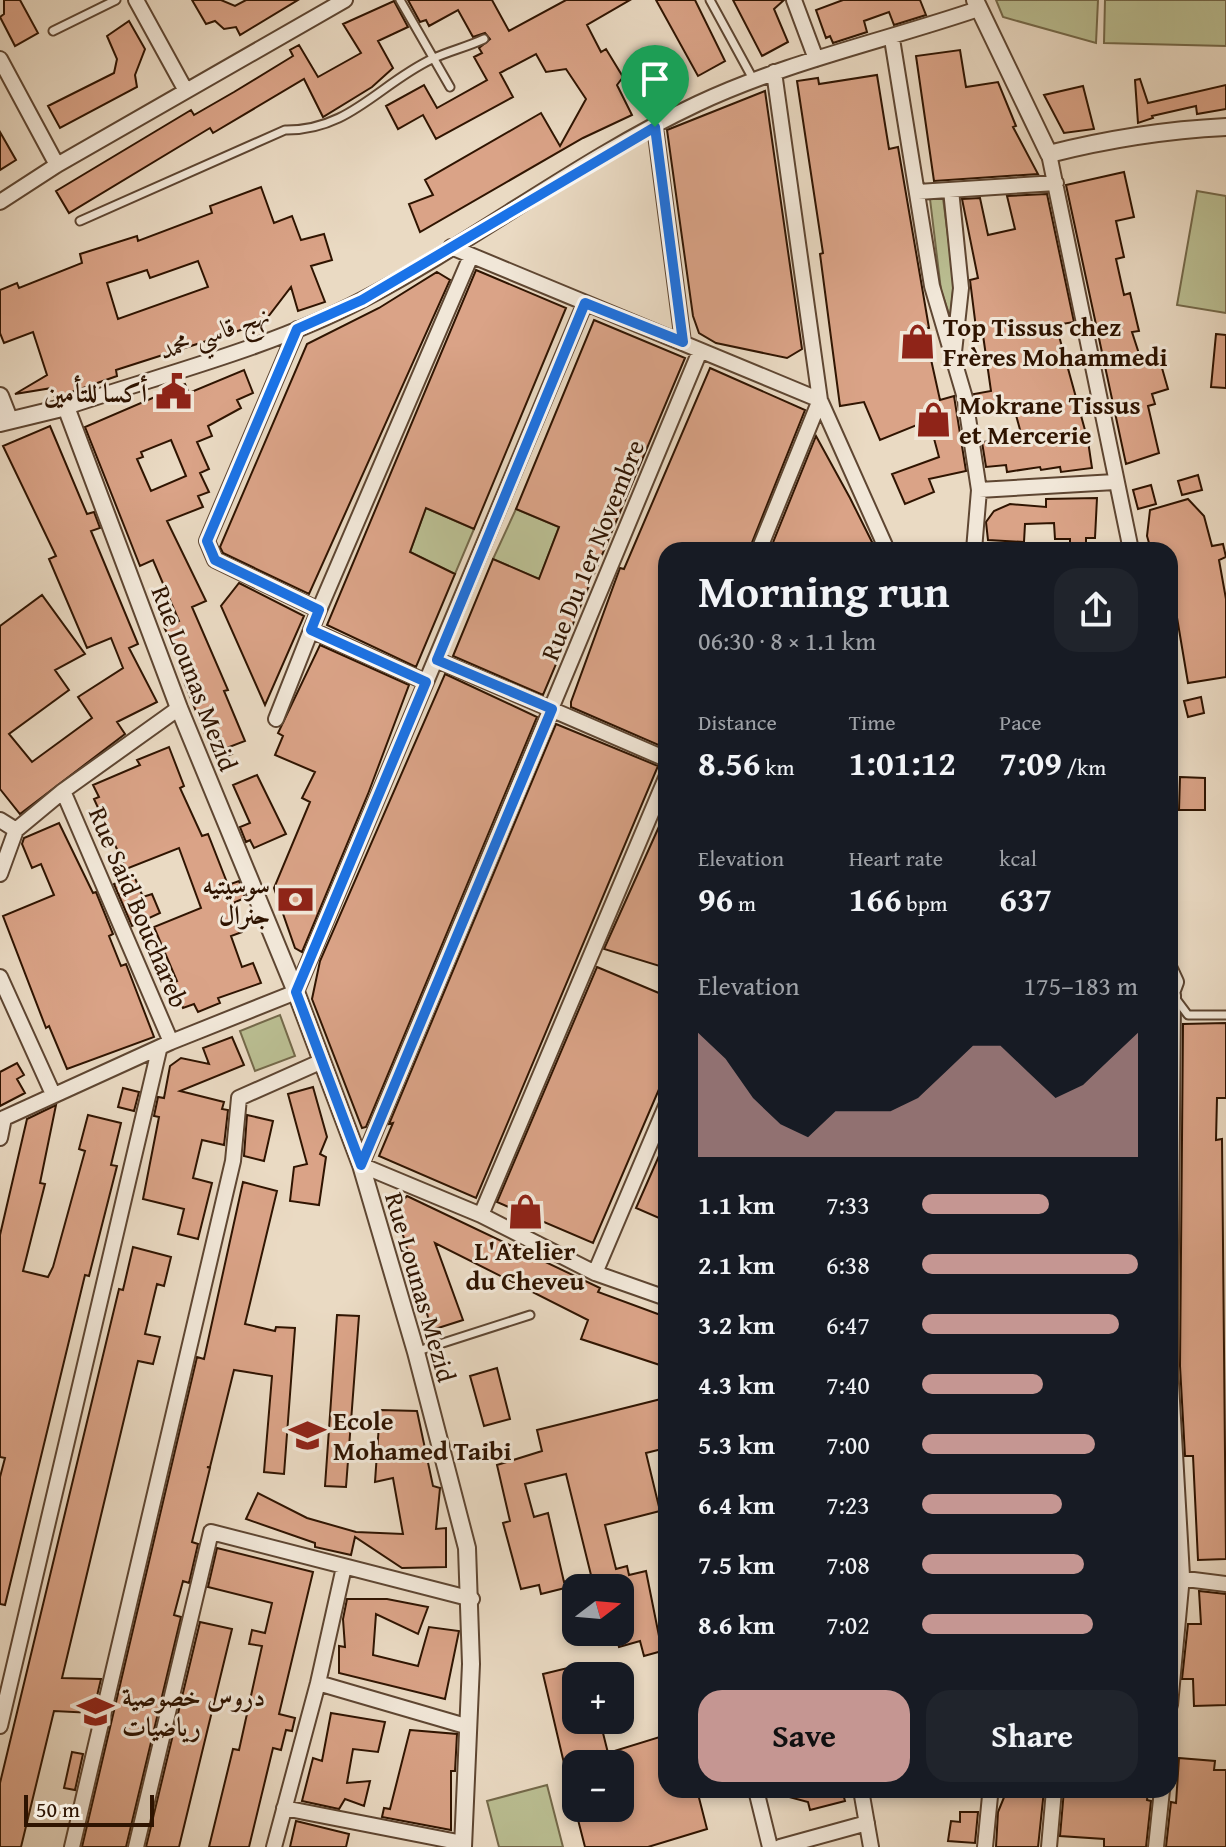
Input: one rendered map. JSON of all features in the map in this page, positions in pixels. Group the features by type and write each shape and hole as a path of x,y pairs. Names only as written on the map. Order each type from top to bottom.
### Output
{"street":[{"path":"136,0 186,91"},
{"path":"0,202 57,165 345,0"},
{"path":"794,0 816,59"},
{"path":"976,4 1049,154 1129,542"},
{"name":"نهج قاسي محمد","path":"66,407 297,329 362,300 655,127 753,79 892,39 976,4"},
{"path":"892,39 932,286 965,398 979,490 975,542"},
{"path":"0,59 57,165"},
{"path":"774,72 820,400 883,542"},
{"path":"655,127 683,342"},
{"path":"1049,154 1108,139 1169,130 1226,127"},
{"path":"918,192 1056,183"},
{"path":"951,190 961,288 953,361"},
{"path":"451,247 820,400"},
{"path":"276,719 319,610 471,256"},
{"path":"0,1138 2,1119 53,1094 296,992 585,303"},
{"path":"297,329 207,541 215,560 319,610"},
{"name":"Rue Du 1er Novembre","path":"361,1165 700,351"},
{"path":"0,396 4,421 66,407"},
{"path":"762,542 820,400"},
{"name":"Rue Lounas Mezid","path":"66,407 179,708 296,992 361,1165 416,1352 467,1548 472,1599 463,1845"},
{"path":"979,490 1115,482"},
{"path":"311,630 426,682"},
{"path":"437,660 658,755"},
{"path":"0,874 16,830 63,791 179,708"},
{"name":"Rue Said Bouchareb","path":"63,791 165,1046"},
{"path":"481,1215 658,797"},
{"path":"0,820 16,830"},
{"path":"0,977 53,1094"},
{"path":"0,1726 7,1674 165,1046"},
{"path":"72,1847 233,1161 239,1098 320,1062"},
{"path":"595,1273 658,1125"},
{"path":"361,1165 481,1215 595,1273 658,1295"},
{"path":"136,1847 211,1532 472,1599"},
{"path":"274,1847 318,1683 344,1567"},
{"path":"1178,1577 1226,1584"},
{"path":"318,1683 469,1727"},
{"path":"758,1798 770,1847"},
{"path":"862,1798 871,1847"},
{"path":"985,1847 990,1798"},
{"path":"1049,1847 1053,1798"},
{"path":"1156,1847 1161,1798"},
{"path":"284,1808 463,1845"},
{"path":"780,1847 867,1823"}],"lane":[{"path":"53,31 83,13 96,12 116,0"},
{"path":"400,0 450,87"},
{"path":"710,0 753,79"},
{"path":"80,221 285,130 309,130 340,119 433,58 458,52 484,39"},
{"path":"1178,1004 1188,1015 1226,1015"},
{"path":"416,1352 530,1315"}],"green space":[{"path":"996,0 1098,0 1096,43 1003,17"},
{"path":"1105,0 1226,0 1226,46 1104,43"},
{"path":"1197,191 1226,196 1226,313 1177,305"},
{"path":"943,198 954,282 950,317 941,290 930,199"},
{"path":"426,508 474,529 455,574 410,552"},
{"path":"516,509 559,527 539,579 493,559"},
{"path":"280,1015 295,1056 255,1071 240,1031"},
{"path":"547,1785 563,1847 499,1847 487,1801"}],"building":[{"path":"4,0 20,0 38,33 15,46 0,17 4,14"},
{"path":"192,0 221,0 235,6 246,0 298,0 240,35 236,27 224,29 215,21 206,24"},
{"path":"408,0 492,0 509,31 566,0 630,0 587,25 601,52 606,49 623,77 617,85 632,115 583,138 420,232 409,204 433,195 425,180 541,113 560,146 586,99 566,69 546,72 536,54 500,73 513,97 436,139 423,115 398,129 386,106 424,85 437,108 487,80 474,57 482,53 479,48 490,39 485,33 473,37 458,10 429,26 426,20 420,22"},
{"path":"656,0 695,0 725,61 698,76"},
{"path":"733,0 784,0 774,9 788,42 762,56"},
{"path":"843,0 920,0 926,15 894,25 889,12 864,21 867,32 833,43 830,36 826,38 816,10"},
{"path":"394,1 408,27 378,41 393,68 372,87 323,117 304,79 213,133 210,128 69,213 56,191 191,110 194,115 234,92 293,56 290,50 299,45 318,77 361,53 343,24"},
{"path":"129,21 145,49 135,75 137,87 60,128 48,106 114,73 117,59 107,36"},
{"path":"960,50 966,87 998,82 1016,126 1013,127 1038,174 934,181 916,56"},
{"path":"877,75 889,149 898,147 929,328 916,330 921,357 930,355 940,400 954,396 966,471 929,479 934,492 905,504 892,474 939,457 929,420 880,440 864,402 840,406 820,254 823,253 797,81 818,78 819,84"},
{"path":"1140,79 1148,103 1226,85 1226,109 1197,114 1196,106 1152,116 1138,123 1135,80"},
{"path":"665,86 673,105 646,116 639,101"},
{"path":"1083,86 1094,129 1064,133 1044,95"},
{"path":"765,91 802,349 787,358 716,343 699,333 693,316 667,130"},
{"path":"0,132 16,160 0,170"},
{"path":"1124,172 1134,217 1116,221 1124,257 1116,259 1124,295 1130,293 1139,331 1132,332 1143,366 1160,361 1168,389 1152,394 1155,404 1148,406 1159,453 1126,464 1066,185"},
{"path":"261,187 274,223 292,216 301,240 324,234 332,260 311,266 325,302 298,311 291,287 268,317 269,321 116,370 117,376 55,398 52,388 15,394 47,375 33,332 4,343 0,333 0,290 17,283 19,288 82,263 80,254 137,236 138,241 212,213 210,206","holes":["198,261 208,287 118,319 107,283 147,270 150,278"]},
{"path":"1047,194 1074,322 1056,325 1088,441 1092,468 1061,472 1060,467 1041,470 1040,467 1007,472 1006,465 986,467 982,442 1022,437 1013,404 977,412 974,394 991,391 983,335 977,336 970,280 978,278 962,199 980,198 988,235 1015,229 1007,196"},
{"path":"476,270 566,308 474,529 426,508 410,552 455,574 416,667 327,625"},
{"path":"437,272 450,280 309,594 223,553 220,547 307,344 379,308"},
{"path":"594,320 685,358 543,695 453,656 493,559 539,579 559,527 516,509"},
{"path":"1216,334 1226,335 1226,388 1211,387"},
{"path":"710,368 805,410 752,542 658,542 658,745 571,707 620,568 624,569"},
{"path":"244,370 253,393 237,400 241,408 208,426 212,436 197,442 209,469 200,473 209,492 198,496 203,507 167,521 206,601 192,607 228,690 224,691 245,741 229,747 232,754 219,759 211,739 208,741 185,684 191,682 164,627 179,621 153,560 140,566 85,427 185,384 189,393","holes":["171,440 186,476 151,491 137,459 143,457 141,452"]},
{"path":"50,426 87,514 94,512 100,528 91,531 138,644 129,648 157,702 117,722 125,734 20,814 0,789 0,626 42,595 85,654 55,670 69,690 9,734 32,762 92,718 78,697 123,668 111,638 87,648 49,559 56,556 3,446"},
{"path":"816,436 872,542 773,542"},
{"path":"1198,475 1202,490 1182,495 1178,481"},
{"path":"1151,485 1156,504 1138,509 1133,490"},
{"path":"1097,498 1095,538 1086,538 1086,542 1055,539 1054,523 1025,524 1024,542 988,540 986,522 994,511 1010,504 1046,507 1046,499"},
{"path":"1188,499 1204,516 1212,546 1223,544 1226,557 1219,560 1226,599 1226,677 1188,683 1178,624 1178,542 1149,542 1150,510"},
{"path":"239,583 304,616 265,705 221,606"},
{"path":"320,645 409,685 368,794 302,952 295,948 274,888 310,802 302,798 315,772 275,755 283,736 278,733"},
{"path":"445,674 537,717 366,1127 362,1128 312,999 320,961"},
{"path":"1201,697 1204,713 1188,717 1184,701"},
{"path":"556,724 658,766 476,1198 379,1156 393,1123 389,1124"},
{"path":"169,747 184,786 180,788 202,836 208,834 228,885 239,881 245,898 235,902 242,932 231,936 242,967 253,963 261,983 218,998 220,1003 198,1012 194,1004 183,1008 173,982 177,981 154,927 201,908 179,848 126,869 94,799 99,797 93,785 140,765 137,760"},
{"path":"257,775 286,834 254,848 250,840 246,842 240,827 250,823 233,785"},
{"path":"1180,777 1205,778 1205,810 1179,810"},
{"path":"59,823 93,893 96,892 113,934 109,936 121,966 126,964 154,1037 67,1069 49,1026 46,1028 3,916 54,895 41,864 32,868 22,844 24,838"},
{"path":"658,829 658,966 604,949"},
{"path":"134,876 143,897 152,894 160,913 132,926 114,884"},
{"path":"597,967 658,993 658,1092 593,1243 497,1202"},
{"path":"1226,1023 1226,1098 1217,1098 1216,1140 1222,1139 1226,1559 1198,1560 1193,1456 1185,1456 1180,1366 1183,1024"},
{"path":"232,1037 244,1065 180,1091 224,1102 222,1109 228,1110 224,1145 202,1140 193,1178 212,1183 198,1239 178,1234 184,1209 143,1199 159,1117 154,1116 158,1097 164,1098 170,1066 181,1058 209,1064 203,1048"},
{"path":"17,1063 24,1075 17,1079 25,1093 0,1106 0,1072"},
{"path":"313,1087 327,1137 320,1154 326,1157 319,1205 290,1201 294,1167 307,1164 288,1094"},
{"path":"123,1088 139,1092 134,1111 118,1107"},
{"path":"56,1105 40,1183 45,1184 23,1271 48,1277 53,1267 85,1151 79,1149 88,1115 121,1123 111,1165 117,1166 89,1276 85,1275 5,1605 0,1604 0,1477 5,1458 0,1457 0,1235 27,1119"},
{"path":"247,1115 273,1121 264,1161 244,1156"},
{"path":"658,1158 658,1218 636,1208"},
{"path":"243,1182 277,1191 245,1324 275,1331 276,1327 295,1328 284,1474 264,1472 272,1376 234,1370 210,1467 207,1467 210,1468 192,1542 198,1544 189,1583 183,1581 174,1615 181,1617 126,1847 82,1847 197,1357 204,1359"},
{"path":"407,1196 600,1288 598,1292 658,1314 658,1364 581,1339 588,1320 435,1243 463,1320 432,1330 395,1209"},
{"path":"133,1247 171,1257 164,1286 157,1284 145,1334 160,1337 153,1364 138,1361 62,1678 101,1679 93,1713 54,1711 21,1847 0,1847 0,1783 119,1289 123,1290"},
{"path":"337,1315 359,1316 346,1487 325,1486"},
{"path":"497,1368 510,1419 484,1426 470,1376"},
{"path":"658,1400 658,1450 646,1453 658,1512 605,1525 616,1569 627,1566 629,1574 591,1574 566,1474 525,1484 534,1517 548,1513 562,1574 562,1589 541,1594 539,1585 521,1589 503,1523 510,1521 497,1465 542,1451 537,1430"},
{"path":"380,1410 417,1411 433,1486 440,1488 436,1529 446,1528 446,1567 402,1568 355,1537 351,1555 315,1547 315,1543 246,1519 258,1493 307,1518 356,1532 403,1534 393,1478 375,1482"},
{"path":"217,1548 313,1572 279,1714 295,1718 292,1731 286,1730 281,1750 273,1748 249,1847 209,1847 233,1749 239,1750 262,1646 249,1644 252,1630 265,1633 272,1603 208,1587"},
{"path":"646,1571 658,1631 658,1652 644,1656 640,1641 634,1643 633,1574"},
{"path":"1199,1591 1226,1594 1226,1705 1194,1706 1193,1679 1182,1679 1188,1624 1201,1624"},
{"path":"347,1599 387,1599 428,1607 418,1634 376,1614 373,1655 418,1666 429,1627 459,1631 445,1699 339,1673 339,1646 345,1647 343,1619"},
{"path":"200,1622 232,1629 179,1847 146,1847"},
{"path":"562,1669 562,1734 603,1734 607,1750 562,1750 562,1755 543,1674"},
{"path":"331,1713 385,1722 378,1752 353,1749 347,1783 370,1781 364,1806 345,1799 339,1809 302,1801 313,1758 322,1761"},
{"path":"410,1730 457,1734 455,1771 451,1771 451,1830 382,1817 384,1808 390,1809"},
{"path":"658,1737 658,1798 699,1798 707,1829 648,1847 585,1847 579,1822 634,1822 634,1750 618,1750"},
{"path":"72,1752 83,1754 75,1790 64,1788"},
{"path":"1179,1758 1215,1761 1214,1770 1226,1770 1226,1847 1166,1847 1171,1802 1176,1803 1178,1798"},
{"path":"793,1798 844,1798 845,1801 810,1810 808,1802"},
{"path":"1004,1798 1043,1798 1038,1847 996,1847 998,1812"},
{"path":"1063,1798 1147,1798 1151,1801 1146,1847 1104,1847 1104,1839 1060,1836"},
{"path":"960,1812 978,1812 975,1843 948,1841 951,1821 960,1822"},
{"path":"296,1821 349,1834 346,1847 290,1847"}],"place":[{"name":"Top Tissus chez Frères Mohammedi","path":"917,341"},
{"name":"أكسا للتأمين","path":"173,392"},
{"name":"Mokrane Tissus et Mercerie","path":"933,419"},
{"name":"سوسيتيه جنرال","path":"296,899"},
{"name":"L'Atelier du Cheveu","path":"525,1211"},
{"name":"Ecole Mohamed Taibi","path":"307,1435"},
{"name":"دروس خصوصية رياضيات","path":"96,1711"}],"route":[{"path":"655,127 683,342 585,303 437,660 552,709 361,1165 296,992 426,682 311,630 319,610 215,560 207,541 297,329 362,300 655,127"}]}
